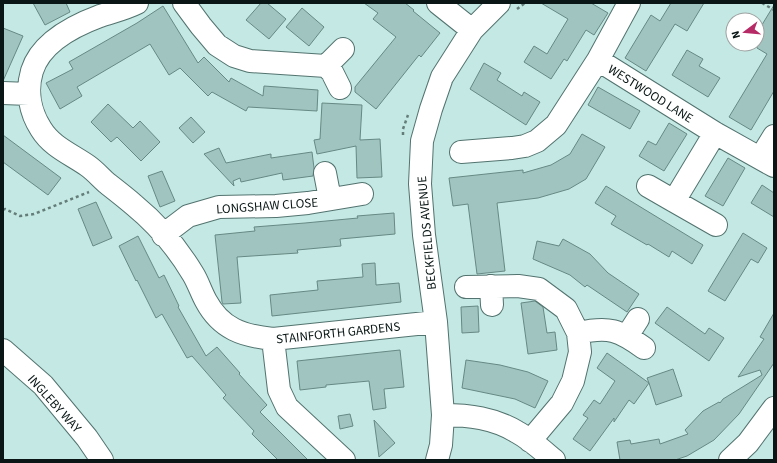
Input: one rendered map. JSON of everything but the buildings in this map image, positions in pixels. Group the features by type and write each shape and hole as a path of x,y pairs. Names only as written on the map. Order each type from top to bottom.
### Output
{"street":[{"name":"STAINFORTH GARDENS","path":"137,3 119,11 96,10 51,42 35,62 29,94 32,112 41,129 53,144 89,167 135,206 163,234 193,274 207,302 218,317 229,327 242,334 258,338 273,339 436,322"},
{"path":"184,3 217,45 234,56 250,61 326,66 332,72 340,88"},
{"path":"438,3 472,30"},
{"path":"598,60 629,3"},
{"name":"BECKFIELDS AVENUE","path":"437,460 441,445 443,415 436,322 424,234 420,184 422,142 442,77 472,30 507,7"},
{"path":"326,66 343,49"},
{"name":"WESTWOOD LANE","path":"461,152 488,141 524,146 537,142 556,125 598,60 715,133 767,161"},
{"path":"3,93 29,94"},
{"path":"674,201 715,133"},
{"path":"767,161 774,136"},
{"name":"LONGSHAW CLOSE","path":"325,173 330,199"},
{"path":"648,186 716,225"},
{"name":"LONGSHAW CLOSE","path":"163,234 188,216 219,206 276,206 308,203 362,194"},
{"path":"466,287 491,296 518,286 539,289 566,309 578,333 580,352 573,381 562,403 530,441"},
{"path":"578,333 609,329 636,334"},
{"path":"273,339 279,390 287,407 344,460"},
{"name":"INGLEBY WAY","path":"3,350 43,385 87,438 102,460"},
{"path":"730,460 748,443 774,408"},
{"path":"443,415 479,417 496,422 517,431 554,460"}],"path":[{"path":"507,7 525,3"},
{"path":"762,3 774,10"},
{"path":"3,210 5,209 20,216 34,214 108,184"}]}
